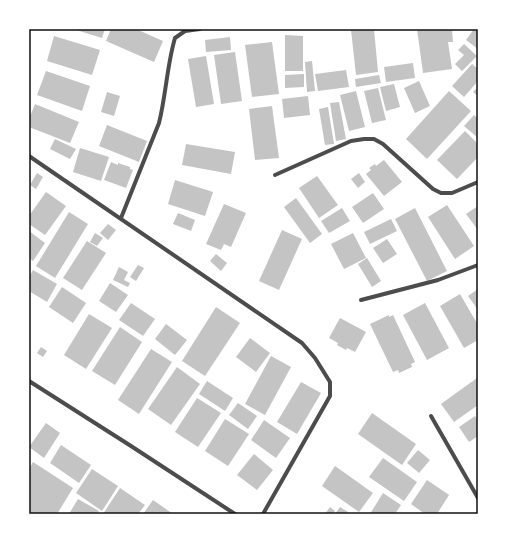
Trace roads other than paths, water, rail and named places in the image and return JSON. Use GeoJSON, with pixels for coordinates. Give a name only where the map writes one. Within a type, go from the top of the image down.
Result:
{"type":"FeatureCollection","features":[{"type":"Feature","properties":{"kind":"street"},"geometry":{"type":"LineString","coordinates":[[121,218],[159,123],[175,38],[186,31],[200,29]]}},
{"type":"Feature","properties":{"kind":"street"},"geometry":{"type":"LineString","coordinates":[[275,175],[351,141],[374,139],[383,144],[433,189],[440,193],[452,193],[478,182]]}},
{"type":"Feature","properties":{"kind":"street"},"geometry":{"type":"LineString","coordinates":[[29,156],[302,343],[315,358],[330,382],[330,396],[262,514]]}},
{"type":"Feature","properties":{"kind":"street"},"geometry":{"type":"LineString","coordinates":[[361,300],[438,280],[478,265]]}},
{"type":"Feature","properties":{"kind":"street"},"geometry":{"type":"LineString","coordinates":[[29,381],[235,514]]}},
{"type":"Feature","properties":{"kind":"street"},"geometry":{"type":"LineString","coordinates":[[431,416],[478,498]]}}]}
